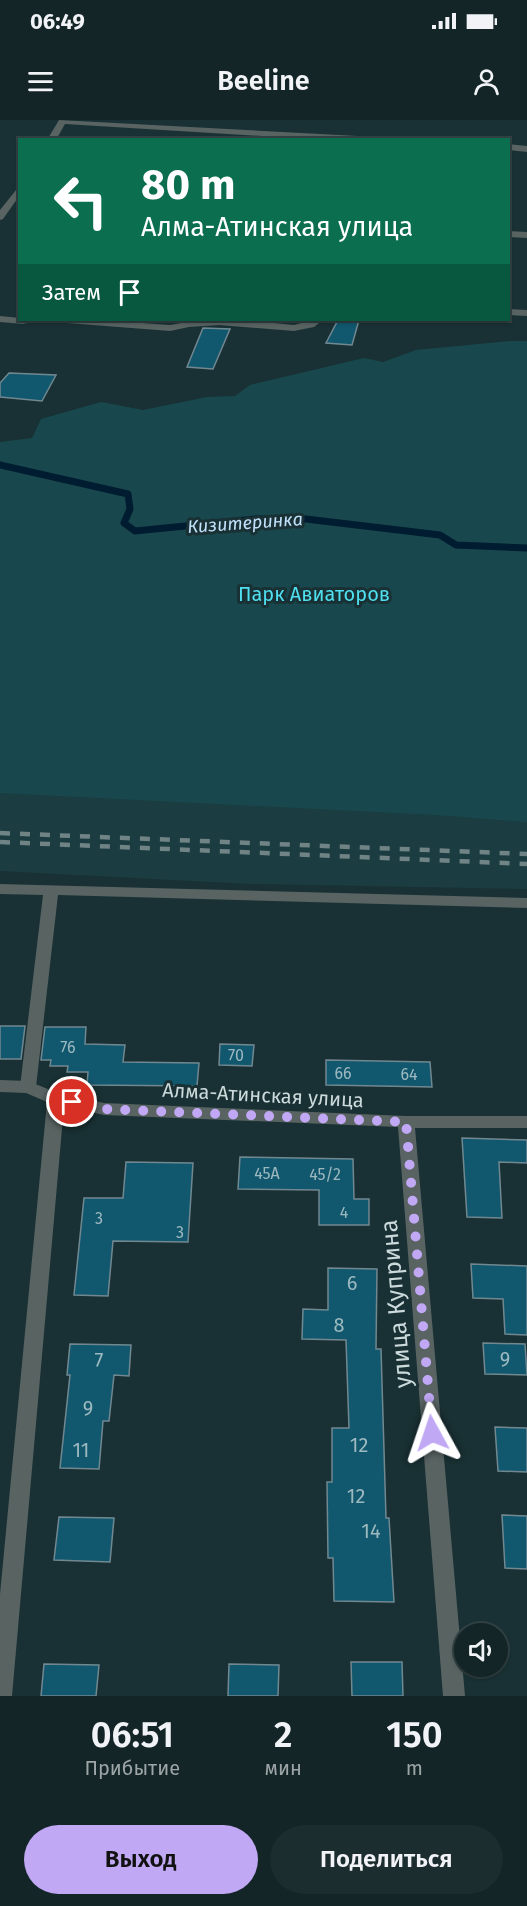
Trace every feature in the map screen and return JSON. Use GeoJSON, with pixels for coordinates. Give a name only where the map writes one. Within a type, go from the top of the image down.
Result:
{"type":"FeatureCollection","features":[{"type":"Feature","properties":{"kind":"street"},"geometry":{"type":"LineString","coordinates":[[52,138],[63,120],[345,138]]}},
{"type":"Feature","properties":{"kind":"street"},"geometry":{"type":"LineString","coordinates":[[510,147],[527,148]]}},
{"type":"Feature","properties":{"kind":"street"},"geometry":{"type":"LineString","coordinates":[[0,217],[15,201]]}},
{"type":"Feature","properties":{"kind":"street"},"geometry":{"type":"LineString","coordinates":[[510,234],[527,235]]}},
{"type":"Feature","properties":{"kind":"street"},"geometry":{"type":"LineString","coordinates":[[510,312],[527,313]]}},
{"type":"Feature","properties":{"kind":"street"},"geometry":{"type":"LineString","coordinates":[[0,320],[18,321]]}},
{"type":"Feature","properties":{"kind":"street"},"geometry":{"type":"LineString","coordinates":[[81,321],[170,328],[186,323],[208,322],[250,323],[292,328],[316,321]]}},
{"type":"Feature","properties":{"kind":"street"},"geometry":{"type":"LineString","coordinates":[[0,889],[527,903]]}},
{"type":"Feature","properties":{"kind":"street"},"geometry":{"type":"LineString","coordinates":[[28,1087],[51,890]]}},
{"type":"Feature","properties":{"kind":"street","name":"Алма-Атинская улица"},"geometry":{"type":"LineString","coordinates":[[0,1086],[28,1087],[56,1099],[104,1109],[406,1122],[527,1122]]}},
{"type":"Feature","properties":{"kind":"street"},"geometry":{"type":"LineString","coordinates":[[1,1696],[56,1099]]}},
{"type":"Feature","properties":{"kind":"street","name":"улица Куприна"},"geometry":{"type":"LineString","coordinates":[[406,1122],[454,1696]]}},
{"type":"Feature","properties":{"kind":"shaded area"},"geometry":{"type":"Polygon","coordinates":[[[0,777],[527,789],[527,889],[249,884],[0,871],[0,777]]]}},
{"type":"Feature","properties":{"kind":"green space","name":"Парк Авиаторов"},"geometry":{"type":"Polygon","coordinates":[[[527,341],[527,822],[436,815],[0,793],[0,442],[32,438],[41,419],[101,402],[143,410],[207,397],[235,396],[250,385],[364,358],[383,362],[416,350],[527,341]]]}},
{"type":"Feature","properties":{"kind":"building"},"geometry":{"type":"Polygon","coordinates":[[[337,321],[359,321],[352,345],[326,343],[337,321]]]}},
{"type":"Feature","properties":{"kind":"building"},"geometry":{"type":"Polygon","coordinates":[[[203,328],[230,329],[213,369],[187,367],[203,328]]]}},
{"type":"Feature","properties":{"kind":"building"},"geometry":{"type":"Polygon","coordinates":[[[9,373],[56,375],[42,401],[0,397],[0,383],[9,373]]]}},
{"type":"Feature","properties":{"kind":"building"},"geometry":{"type":"Polygon","coordinates":[[[0,1026],[25,1026],[21,1059],[0,1059],[0,1026]]]}},
{"type":"Feature","properties":{"kind":"building"},"geometry":{"type":"Polygon","coordinates":[[[45,1027],[86,1027],[85,1044],[125,1045],[123,1062],[199,1063],[197,1086],[87,1085],[88,1072],[67,1072],[68,1066],[50,1066],[51,1060],[41,1060],[45,1027]]]}},
{"type":"Feature","properties":{"kind":"building"},"geometry":{"type":"Polygon","coordinates":[[[220,1044],[254,1045],[252,1066],[219,1065],[220,1044]]]}},
{"type":"Feature","properties":{"kind":"building"},"geometry":{"type":"Polygon","coordinates":[[[326,1060],[430,1062],[432,1087],[326,1085],[326,1060]]]}},
{"type":"Feature","properties":{"kind":"building"},"geometry":{"type":"Polygon","coordinates":[[[462,1138],[527,1140],[527,1163],[499,1162],[502,1218],[467,1217],[462,1138]]]}},
{"type":"Feature","properties":{"kind":"building"},"geometry":{"type":"Polygon","coordinates":[[[240,1157],[353,1159],[354,1199],[369,1199],[369,1225],[319,1225],[319,1190],[238,1189],[240,1157]]]}},
{"type":"Feature","properties":{"kind":"building"},"geometry":{"type":"Polygon","coordinates":[[[126,1162],[193,1163],[188,1242],[113,1241],[108,1296],[74,1295],[84,1198],[123,1198],[126,1162]]]}},
{"type":"Feature","properties":{"kind":"building"},"geometry":{"type":"Polygon","coordinates":[[[471,1264],[527,1266],[527,1335],[505,1334],[503,1299],[473,1298],[471,1264]]]}},
{"type":"Feature","properties":{"kind":"building"},"geometry":{"type":"Polygon","coordinates":[[[328,1268],[377,1269],[376,1349],[381,1349],[386,1518],[389,1518],[394,1602],[334,1601],[333,1558],[328,1558],[327,1482],[332,1482],[332,1428],[349,1428],[346,1340],[302,1339],[303,1309],[328,1310],[328,1268]]]}},
{"type":"Feature","properties":{"kind":"building"},"geometry":{"type":"Polygon","coordinates":[[[483,1343],[525,1344],[527,1375],[485,1374],[483,1343]]]}},
{"type":"Feature","properties":{"kind":"building"},"geometry":{"type":"Polygon","coordinates":[[[70,1344],[131,1345],[129,1376],[114,1375],[109,1421],[103,1421],[99,1469],[60,1468],[70,1375],[67,1375],[70,1344]]]}},
{"type":"Feature","properties":{"kind":"building"},"geometry":{"type":"Polygon","coordinates":[[[495,1427],[527,1428],[527,1472],[498,1471],[495,1427]]]}},
{"type":"Feature","properties":{"kind":"building"},"geometry":{"type":"Polygon","coordinates":[[[502,1515],[527,1516],[527,1569],[505,1568],[502,1515]]]}},
{"type":"Feature","properties":{"kind":"building"},"geometry":{"type":"Polygon","coordinates":[[[59,1517],[114,1518],[110,1562],[54,1560],[59,1517]]]}},
{"type":"Feature","properties":{"kind":"building"},"geometry":{"type":"Polygon","coordinates":[[[351,1662],[402,1662],[403,1696],[352,1696],[351,1662]]]}},
{"type":"Feature","properties":{"kind":"building"},"geometry":{"type":"Polygon","coordinates":[[[44,1664],[99,1665],[96,1696],[41,1696],[44,1664]]]}},
{"type":"Feature","properties":{"kind":"building"},"geometry":{"type":"Polygon","coordinates":[[[229,1664],[279,1665],[278,1696],[228,1696],[229,1664]]]}},
{"type":"Feature","properties":{"kind":"waterway","name":"Кизитеринка"},"geometry":{"type":"LineString","coordinates":[[0,465],[128,494],[130,509],[124,523],[135,531],[256,519],[306,519],[440,535],[456,545],[527,548]]}},
{"type":"Feature","properties":{"kind":"railway"},"geometry":{"type":"LineString","coordinates":[[0,833],[527,854]]}},
{"type":"Feature","properties":{"kind":"railway"},"geometry":{"type":"LineString","coordinates":[[0,842],[527,864]]}},
{"type":"Feature","properties":{"kind":"route"},"geometry":{"type":"LineString","coordinates":[[72,1102],[104,1109],[406,1122],[432,1433]]}}]}
